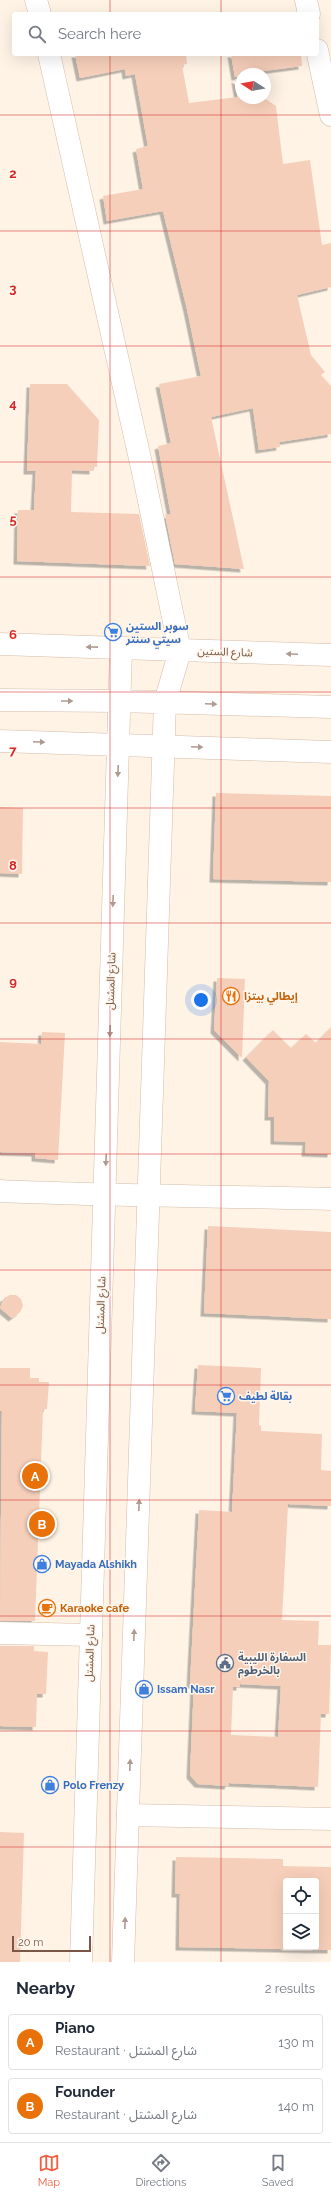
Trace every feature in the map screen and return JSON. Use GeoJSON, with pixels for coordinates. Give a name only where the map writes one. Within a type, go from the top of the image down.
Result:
{"type":"FeatureCollection","features":[{"type":"Feature","properties":{"kind":"main road"},"geometry":{"type":"LineString","coordinates":[[36,0],[39,12]]}},
{"type":"Feature","properties":{"kind":"main road"},"geometry":{"type":"LineString","coordinates":[[306,0],[309,12]]}},
{"type":"Feature","properties":{"kind":"main road"},"geometry":{"type":"LineString","coordinates":[[49,56],[141,464],[180,651],[165,702],[123,1962]]}},
{"type":"Feature","properties":{"kind":"main road"},"geometry":{"type":"LineString","coordinates":[[318,56],[331,115]]}},
{"type":"Feature","properties":{"kind":"main road","name":"شارع الستين"},"geometry":{"type":"LineString","coordinates":[[0,644],[331,655]]}},
{"type":"Feature","properties":{"kind":"main road","name":"شارع المشتل"},"geometry":{"type":"LineString","coordinates":[[81,1962],[121,648]]}},
{"type":"Feature","properties":{"kind":"main road"},"geometry":{"type":"LineString","coordinates":[[0,700],[119,701],[331,707]]}},
{"type":"Feature","properties":{"kind":"main road"},"geometry":{"type":"LineString","coordinates":[[0,741],[331,752]]}},
{"type":"Feature","properties":{"kind":"main road"},"geometry":{"type":"LineString","coordinates":[[0,1191],[105,1195],[149,1194],[331,1199]]}},
{"type":"Feature","properties":{"kind":"main road"},"geometry":{"type":"LineString","coordinates":[[0,1633],[91,1635]]}},
{"type":"Feature","properties":{"kind":"main road"},"geometry":{"type":"LineString","coordinates":[[128,1815],[331,1819]]}},
{"type":"Feature","properties":{"kind":"building"},"geometry":{"type":"Polygon","coordinates":[[[75,56],[186,56],[187,64],[182,65],[189,103],[235,97],[235,104],[271,104],[271,103],[276,106],[283,164],[310,160],[322,245],[331,243],[331,287],[297,295],[311,355],[325,372],[321,375],[331,386],[331,434],[279,442],[280,447],[259,450],[253,408],[211,417],[244,569],[175,564],[165,514],[171,515],[158,446],[171,443],[159,384],[201,376],[187,309],[163,211],[107,221],[103,196],[143,189],[136,149],[148,146],[135,74],[126,76],[125,69],[80,78],[75,56]]]}},
{"type":"Feature","properties":{"kind":"building"},"geometry":{"type":"Polygon","coordinates":[[[231,56],[301,56],[302,66],[271,70],[271,68],[235,68],[235,77],[231,56]]]}},
{"type":"Feature","properties":{"kind":"building"},"geometry":{"type":"Polygon","coordinates":[[[30,384],[67,384],[99,420],[97,467],[93,467],[93,471],[72,470],[71,512],[139,514],[150,566],[17,561],[18,510],[34,510],[36,471],[27,471],[30,384]]]}},
{"type":"Feature","properties":{"kind":"building"},"geometry":{"type":"Polygon","coordinates":[[[216,793],[331,796],[331,882],[213,879],[216,793]]]}},
{"type":"Feature","properties":{"kind":"building"},"geometry":{"type":"Polygon","coordinates":[[[0,807],[23,808],[22,874],[0,873],[0,807]]]}},
{"type":"Feature","properties":{"kind":"building"},"geometry":{"type":"Polygon","coordinates":[[[217,978],[245,979],[242,1058],[214,1030],[217,978]]]}},
{"type":"Feature","properties":{"kind":"building"},"geometry":{"type":"Polygon","coordinates":[[[331,1027],[331,1154],[305,1153],[306,1142],[274,1141],[274,1117],[268,1117],[269,1081],[246,1057],[273,1030],[291,1048],[306,1034],[316,1043],[331,1027]]]}},
{"type":"Feature","properties":{"kind":"building"},"geometry":{"type":"Polygon","coordinates":[[[42,1032],[65,1033],[58,1160],[35,1158],[35,1153],[0,1152],[0,1042],[41,1044],[42,1032]]]}},
{"type":"Feature","properties":{"kind":"building"},"geometry":{"type":"Polygon","coordinates":[[[208,1226],[331,1232],[331,1319],[204,1313],[208,1226]]]}},
{"type":"Feature","properties":{"kind":"building"},"geometry":{"type":"Polygon","coordinates":[[[10,1295],[16,1295],[21,1299],[23,1306],[20,1312],[12,1318],[0,1308],[4,1298],[10,1295]]]}},
{"type":"Feature","properties":{"kind":"building"},"geometry":{"type":"Polygon","coordinates":[[[198,1365],[261,1368],[259,1425],[261,1426],[261,1431],[322,1434],[321,1470],[331,1471],[331,1506],[288,1504],[282,1620],[319,1621],[318,1645],[331,1645],[329,1714],[321,1714],[318,1787],[229,1783],[228,1786],[198,1784],[190,1775],[194,1685],[190,1685],[199,1510],[232,1512],[237,1413],[195,1411],[198,1365]],[[240,1684],[240,1687],[233,1687],[231,1735],[278,1737],[281,1686],[240,1684]]]}},
{"type":"Feature","properties":{"kind":"building"},"geometry":{"type":"Polygon","coordinates":[[[0,1368],[30,1368],[30,1378],[39,1378],[39,1382],[49,1382],[47,1409],[43,1409],[35,1621],[0,1621],[2,1411],[0,1411],[0,1368]]]}},
{"type":"Feature","properties":{"kind":"building"},"geometry":{"type":"Polygon","coordinates":[[[0,1646],[34,1646],[34,1651],[48,1652],[46,1694],[37,1694],[36,1727],[0,1726],[0,1646]]]}},
{"type":"Feature","properties":{"kind":"building"},"geometry":{"type":"Polygon","coordinates":[[[0,1832],[24,1833],[20,1962],[0,1962],[0,1832]]]}},
{"type":"Feature","properties":{"kind":"building"},"geometry":{"type":"Polygon","coordinates":[[[176,1857],[283,1859],[283,1866],[331,1867],[331,1950],[319,1950],[319,1878],[283,1878],[283,1949],[179,1947],[180,1894],[175,1894],[176,1857]]]}},
{"type":"Feature","properties":{"kind":"place","name":"سوبر الستين سيتي سنتر"},"geometry":{"type":"Point","coordinates":[113,632]}},
{"type":"Feature","properties":{"kind":"place","name":"إيطالي بيتزا"},"geometry":{"type":"Point","coordinates":[231,996]}},
{"type":"Feature","properties":{"kind":"place","name":"بقالة لطيف"},"geometry":{"type":"Point","coordinates":[226,1396]}},
{"type":"Feature","properties":{"kind":"place","name":"Piano"},"geometry":{"type":"Point","coordinates":[35,1476]}},
{"type":"Feature","properties":{"kind":"place","name":"Founder"},"geometry":{"type":"Point","coordinates":[42,1524]}},
{"type":"Feature","properties":{"kind":"place","name":"Mayada Alshikh"},"geometry":{"type":"Point","coordinates":[42,1564]}},
{"type":"Feature","properties":{"kind":"place","name":"Karaoke cafe"},"geometry":{"type":"Point","coordinates":[47,1608]}},
{"type":"Feature","properties":{"kind":"place","name":"السفارة الليبية بالخرطوم"},"geometry":{"type":"Point","coordinates":[225,1663]}},
{"type":"Feature","properties":{"kind":"place","name":"Issam Nasr"},"geometry":{"type":"Point","coordinates":[144,1689]}},
{"type":"Feature","properties":{"kind":"place","name":"Polo Frenzy"},"geometry":{"type":"Point","coordinates":[50,1785]}}]}
